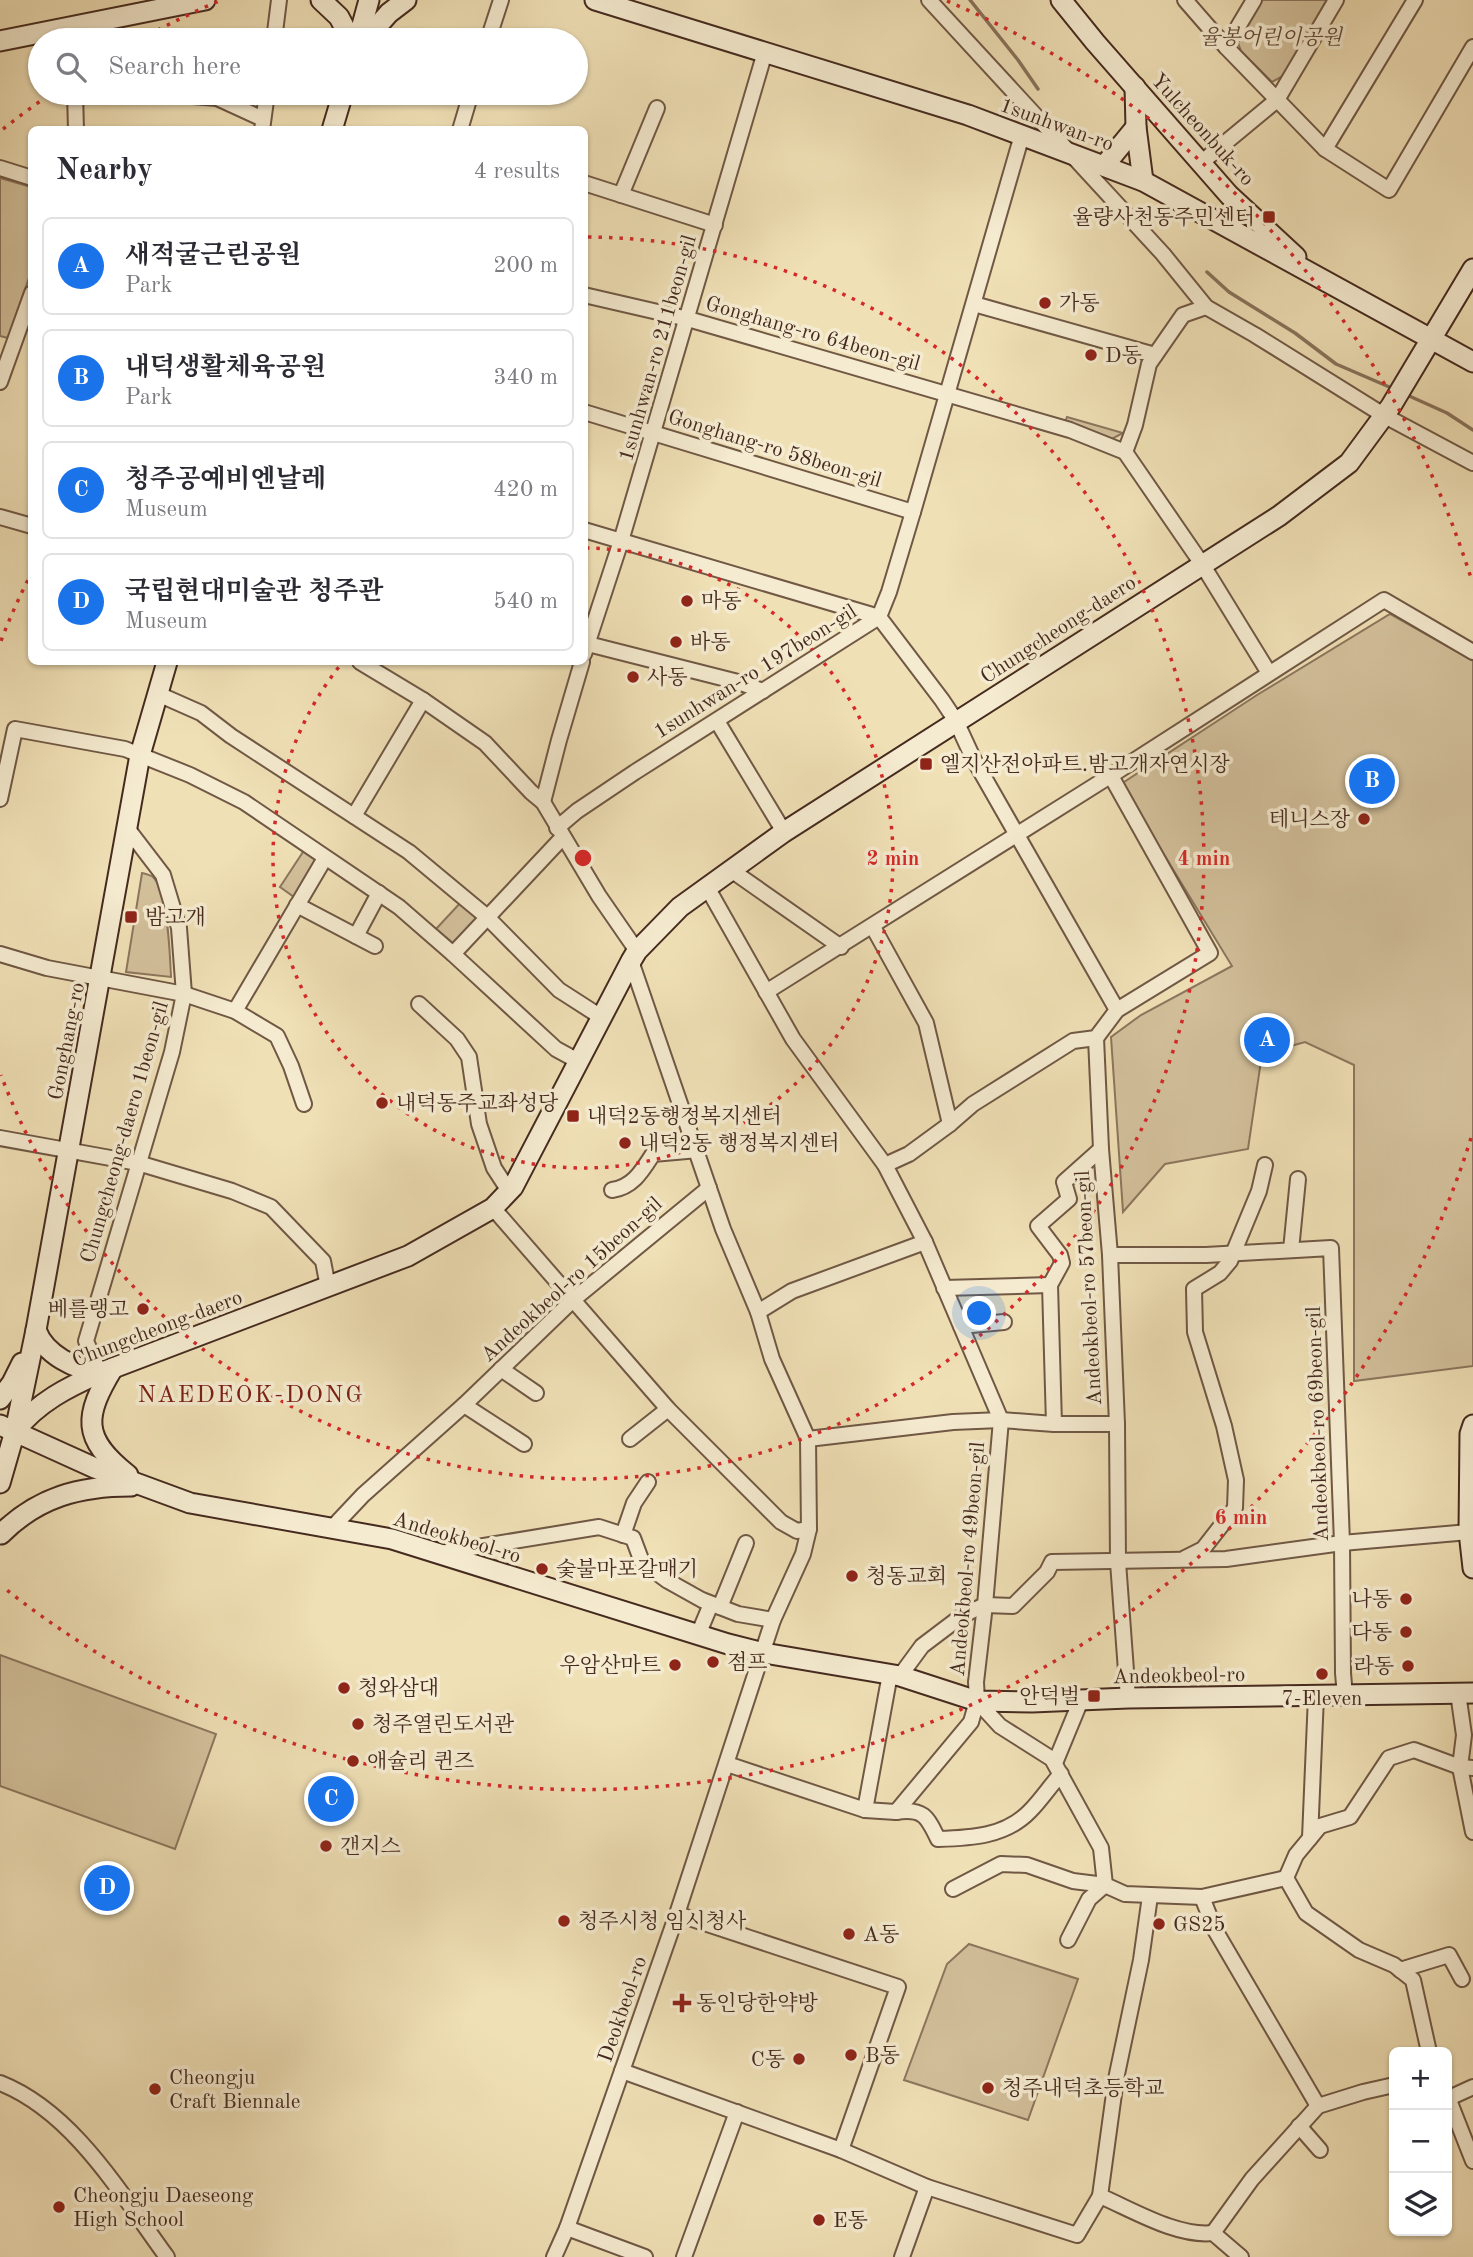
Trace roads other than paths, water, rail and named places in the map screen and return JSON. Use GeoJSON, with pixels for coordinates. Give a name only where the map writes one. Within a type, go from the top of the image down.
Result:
{"type":"FeatureCollection","features":[{"type":"Feature","properties":{"kind":"street"},"geometry":{"type":"LineString","coordinates":[[92,28],[205,0]]}},
{"type":"Feature","properties":{"kind":"street"},"geometry":{"type":"LineString","coordinates":[[276,28],[279,0]]}},
{"type":"Feature","properties":{"kind":"street"},"geometry":{"type":"LineString","coordinates":[[321,0],[339,17],[345,28]]}},
{"type":"Feature","properties":{"kind":"street"},"geometry":{"type":"LineString","coordinates":[[361,28],[369,0]]}},
{"type":"Feature","properties":{"kind":"street"},"geometry":{"type":"LineString","coordinates":[[374,28],[405,0]]}},
{"type":"Feature","properties":{"kind":"street"},"geometry":{"type":"LineString","coordinates":[[492,28],[501,0]]}},
{"type":"Feature","properties":{"kind":"street","name":"1sunhwan-ro"},"geometry":{"type":"LineString","coordinates":[[596,0],[968,115],[1143,180],[1473,362]]}},
{"type":"Feature","properties":{"kind":"street"},"geometry":{"type":"LineString","coordinates":[[929,0],[1163,254],[1206,307],[1473,463]]}},
{"type":"Feature","properties":{"kind":"street","name":"Yulcheonbuk-ro"},"geometry":{"type":"LineString","coordinates":[[1061,0],[1229,195],[1320,279]]}},
{"type":"Feature","properties":{"kind":"street"},"geometry":{"type":"LineString","coordinates":[[1185,0],[1226,47],[1325,149],[1389,190],[1473,47]]}},
{"type":"Feature","properties":{"kind":"street"},"geometry":{"type":"LineString","coordinates":[[1226,47],[1254,0]]}},
{"type":"Feature","properties":{"kind":"street"},"geometry":{"type":"LineString","coordinates":[[1202,162],[1277,100],[1336,0]]}},
{"type":"Feature","properties":{"kind":"street"},"geometry":{"type":"LineString","coordinates":[[1325,149],[1415,0]]}},
{"type":"Feature","properties":{"kind":"street"},"geometry":{"type":"LineString","coordinates":[[0,41],[28,38]]}},
{"type":"Feature","properties":{"kind":"street","name":"1sunhwan-ro 211beon-gil"},"geometry":{"type":"LineString","coordinates":[[588,638],[654,433],[765,52]]}},
{"type":"Feature","properties":{"kind":"street"},"geometry":{"type":"LineString","coordinates":[[1135,87],[1136,127],[1143,180]]}},
{"type":"Feature","properties":{"kind":"street"},"geometry":{"type":"LineString","coordinates":[[75,105],[76,126]]}},
{"type":"Feature","properties":{"kind":"street"},"geometry":{"type":"LineString","coordinates":[[229,105],[263,124],[265,105]]}},
{"type":"Feature","properties":{"kind":"street"},"geometry":{"type":"LineString","coordinates":[[333,126],[339,105]]}},
{"type":"Feature","properties":{"kind":"street"},"geometry":{"type":"LineString","coordinates":[[461,126],[467,105]]}},
{"type":"Feature","properties":{"kind":"street"},"geometry":{"type":"LineString","coordinates":[[621,195],[657,108]]}},
{"type":"Feature","properties":{"kind":"street"},"geometry":{"type":"LineString","coordinates":[[1104,166],[1136,127]]}},
{"type":"Feature","properties":{"kind":"street","name":"1sunhwan-ro 197beon-gil"},"geometry":{"type":"LineString","coordinates":[[453,954],[577,811],[879,617],[890,592],[1022,135]]}},
{"type":"Feature","properties":{"kind":"street"},"geometry":{"type":"LineString","coordinates":[[0,168],[28,177]]}},
{"type":"Feature","properties":{"kind":"street"},"geometry":{"type":"LineString","coordinates":[[588,184],[715,225]]}},
{"type":"Feature","properties":{"kind":"street"},"geometry":{"type":"LineString","coordinates":[[1433,338],[1473,269]]}},
{"type":"Feature","properties":{"kind":"street","name":"Gonghang-ro 64beon-gil"},"geometry":{"type":"LineString","coordinates":[[588,296],[688,319],[947,394],[1070,430],[1125,452]]}},
{"type":"Feature","properties":{"kind":"street"},"geometry":{"type":"LineString","coordinates":[[0,382],[28,304]]}},
{"type":"Feature","properties":{"kind":"street"},"geometry":{"type":"LineString","coordinates":[[974,304],[1155,355]]}},
{"type":"Feature","properties":{"kind":"street"},"geometry":{"type":"LineString","coordinates":[[1206,307],[1183,315],[1149,364],[1135,425],[1125,452],[1202,564],[1269,673]]}},
{"type":"Feature","properties":{"kind":"street","name":"Chungcheong-daero"},"geometry":{"type":"LineString","coordinates":[[8,1428],[67,1387],[408,1256],[493,1208],[509,1191],[528,1160],[634,956],[680,907],[784,832],[1279,516],[1349,463],[1388,411],[1433,338]]}},
{"type":"Feature","properties":{"kind":"street","name":"Gonghang-ro 58beon-gil"},"geometry":{"type":"LineString","coordinates":[[588,413],[913,512]]}},
{"type":"Feature","properties":{"kind":"street"},"geometry":{"type":"LineString","coordinates":[[0,517],[28,525]]}},
{"type":"Feature","properties":{"kind":"street"},"geometry":{"type":"LineString","coordinates":[[588,531],[879,617],[956,721],[973,758],[1117,1010]]}},
{"type":"Feature","properties":{"kind":"street"},"geometry":{"type":"LineString","coordinates":[[766,992],[873,927],[1384,600],[1473,652]]}},
{"type":"Feature","properties":{"kind":"street"},"geometry":{"type":"LineString","coordinates":[[588,648],[738,682],[763,691]]}},
{"type":"Feature","properties":{"kind":"street","name":"Gonghang-ro"},"geometry":{"type":"LineString","coordinates":[[0,1483],[8,1428],[36,1330],[141,755],[166,665]]}},
{"type":"Feature","properties":{"kind":"street"},"geometry":{"type":"LineString","coordinates":[[365,665],[424,700],[485,743],[530,792],[543,802],[634,956],[723,1229],[758,1311],[772,1359],[808,1438]]}},
{"type":"Feature","properties":{"kind":"street"},"geometry":{"type":"LineString","coordinates":[[543,802],[581,665]]}},
{"type":"Feature","properties":{"kind":"street"},"geometry":{"type":"LineString","coordinates":[[158,694],[201,713],[409,852],[486,916],[559,990],[601,1017]]}},
{"type":"Feature","properties":{"kind":"street"},"geometry":{"type":"LineString","coordinates":[[354,816],[424,700]]}},
{"type":"Feature","properties":{"kind":"street"},"geometry":{"type":"LineString","coordinates":[[717,720],[784,832]]}},
{"type":"Feature","properties":{"kind":"street"},"geometry":{"type":"LineString","coordinates":[[0,799],[15,729],[125,749],[190,775],[244,802],[399,907],[556,1049],[578,1061]]}},
{"type":"Feature","properties":{"kind":"street"},"geometry":{"type":"LineString","coordinates":[[885,1165],[909,1154],[973,1104],[1073,1041],[1096,1038],[1117,1010],[1210,953],[1111,776]]}},
{"type":"Feature","properties":{"kind":"street","name":"Chungcheong-daero 1beon-gil"},"geometry":{"type":"LineString","coordinates":[[107,1370],[86,1341],[172,1052],[184,994],[179,928],[163,875],[127,828]]}},
{"type":"Feature","properties":{"kind":"street"},"geometry":{"type":"LineString","coordinates":[[235,1011],[325,858]]}},
{"type":"Feature","properties":{"kind":"street"},"geometry":{"type":"LineString","coordinates":[[731,870],[841,947]]}},
{"type":"Feature","properties":{"kind":"street"},"geometry":{"type":"LineString","coordinates":[[707,887],[793,1039],[885,1165],[925,1242],[1001,1420]]}},
{"type":"Feature","properties":{"kind":"street"},"geometry":{"type":"LineString","coordinates":[[356,936],[379,893]]}},
{"type":"Feature","properties":{"kind":"street"},"geometry":{"type":"LineString","coordinates":[[297,905],[375,946]]}},
{"type":"Feature","properties":{"kind":"street"},"geometry":{"type":"LineString","coordinates":[[873,927],[926,1023],[950,1124]]}},
{"type":"Feature","properties":{"kind":"street"},"geometry":{"type":"LineString","coordinates":[[0,954],[47,968],[184,994],[235,1011],[277,1036],[304,1104]]}},
{"type":"Feature","properties":{"kind":"street"},"geometry":{"type":"LineString","coordinates":[[419,1004],[457,1039],[469,1057],[479,1124],[494,1168],[509,1191]]}},
{"type":"Feature","properties":{"kind":"street","name":"Andeokbeol-ro 57beon-gil"},"geometry":{"type":"LineString","coordinates":[[1096,1038],[1101,1149],[1110,1255],[1117,1424],[1118,1562],[1128,1698]]}},
{"type":"Feature","properties":{"kind":"street"},"geometry":{"type":"LineString","coordinates":[[0,1138],[138,1163],[232,1191],[271,1207],[323,1261],[328,1287]]}},
{"type":"Feature","properties":{"kind":"street","name":"Andeokbeol-ro 57beon-gil"},"geometry":{"type":"LineString","coordinates":[[1050,1285],[1062,1264],[1060,1255],[1038,1226],[1069,1199],[1064,1182],[1101,1149]]}},
{"type":"Feature","properties":{"kind":"street"},"geometry":{"type":"LineString","coordinates":[[612,1190],[636,1179],[653,1154],[698,1150]]}},
{"type":"Feature","properties":{"kind":"street"},"geometry":{"type":"LineString","coordinates":[[1181,1560],[1203,1549],[1235,1508],[1236,1480],[1224,1426],[1195,1332],[1194,1289],[1220,1273],[1230,1261],[1259,1191],[1265,1165]]}},
{"type":"Feature","properties":{"kind":"street"},"geometry":{"type":"LineString","coordinates":[[1291,1250],[1298,1179]]}},
{"type":"Feature","properties":{"kind":"street","name":"Andeokbeol-ro 15beon-gil"},"geometry":{"type":"LineString","coordinates":[[331,1529],[363,1495],[464,1405],[574,1299],[709,1188]]}},
{"type":"Feature","properties":{"kind":"street"},"geometry":{"type":"LineString","coordinates":[[493,1208],[668,1409],[781,1522],[797,1531],[809,1529]]}},
{"type":"Feature","properties":{"kind":"street"},"geometry":{"type":"LineString","coordinates":[[758,1311],[792,1291],[925,1242]]}},
{"type":"Feature","properties":{"kind":"street","name":"Andeokbeol-ro 69beon-gil"},"geometry":{"type":"LineString","coordinates":[[1110,1255],[1206,1255],[1331,1248],[1345,1696]]}},
{"type":"Feature","properties":{"kind":"street"},"geometry":{"type":"LineString","coordinates":[[944,1288],[1050,1285],[1054,1424]]}},
{"type":"Feature","properties":{"kind":"street"},"geometry":{"type":"LineString","coordinates":[[961,1326],[1003,1322]]}},
{"type":"Feature","properties":{"kind":"street"},"geometry":{"type":"LineString","coordinates":[[36,1330],[39,1339],[52,1353],[82,1368],[107,1370],[93,1405],[93,1433],[101,1451],[143,1486]]}},
{"type":"Feature","properties":{"kind":"street"},"geometry":{"type":"LineString","coordinates":[[0,1399],[12,1383],[36,1330]]}},
{"type":"Feature","properties":{"kind":"street"},"geometry":{"type":"LineString","coordinates":[[500,1370],[536,1393]]}},
{"type":"Feature","properties":{"kind":"street"},"geometry":{"type":"LineString","coordinates":[[464,1405],[524,1444]]}},
{"type":"Feature","properties":{"kind":"street"},"geometry":{"type":"LineString","coordinates":[[630,1439],[668,1409]]}},
{"type":"Feature","properties":{"kind":"street","name":"Andeokbeol-ro 57beon-gil"},"geometry":{"type":"LineString","coordinates":[[808,1438],[931,1424],[1001,1420],[1054,1424],[1117,1424]]}},
{"type":"Feature","properties":{"kind":"street","name":"Andeokbeol-ro 49beon-gil"},"geometry":{"type":"LineString","coordinates":[[977,1701],[976,1682],[1001,1420]]}},
{"type":"Feature","properties":{"kind":"street"},"geometry":{"type":"LineString","coordinates":[[1473,1425],[1470,1434],[1469,1532],[1473,1568]]}},
{"type":"Feature","properties":{"kind":"street","name":"Andeokbeol-ro"},"geometry":{"type":"LineString","coordinates":[[8,1428],[95,1468],[190,1503],[392,1539],[698,1635],[764,1653],[895,1675],[977,1701],[1465,1693]]}},
{"type":"Feature","properties":{"kind":"street","name":"Deokbeol-ro"},"geometry":{"type":"LineString","coordinates":[[554,2257],[567,2228],[677,1914],[773,1620],[803,1554],[809,1529],[808,1438]]}},
{"type":"Feature","properties":{"kind":"street"},"geometry":{"type":"LineString","coordinates":[[623,1535],[634,1503],[648,1482]]}},
{"type":"Feature","properties":{"kind":"street"},"geometry":{"type":"LineString","coordinates":[[0,1531],[37,1506],[67,1493],[91,1488],[143,1486]]}},
{"type":"Feature","properties":{"kind":"street"},"geometry":{"type":"LineString","coordinates":[[437,1554],[599,1527],[633,1538],[642,1562],[668,1581],[738,1614],[773,1620]]}},
{"type":"Feature","properties":{"kind":"street"},"geometry":{"type":"LineString","coordinates":[[865,1810],[895,1675],[919,1650],[963,1615],[985,1605],[1013,1606],[1047,1572],[1052,1562],[1226,1559],[1342,1543],[1469,1532]]}},
{"type":"Feature","properties":{"kind":"street"},"geometry":{"type":"LineString","coordinates":[[698,1635],[746,1543]]}},
{"type":"Feature","properties":{"kind":"street"},"geometry":{"type":"LineString","coordinates":[[1465,1693],[1464,1735],[1473,1832]]}},
{"type":"Feature","properties":{"kind":"street"},"geometry":{"type":"LineString","coordinates":[[1310,1838],[1316,1696]]}},
{"type":"Feature","properties":{"kind":"street"},"geometry":{"type":"LineString","coordinates":[[727,1763],[865,1810],[913,1810],[928,1818],[938,1839],[973,1838],[997,1832],[1028,1813],[1058,1768],[1081,1700]]}},
{"type":"Feature","properties":{"kind":"street"},"geometry":{"type":"LineString","coordinates":[[977,1701],[1000,1726],[1052,1759],[1101,1848],[1105,1885]]}},
{"type":"Feature","properties":{"kind":"street"},"geometry":{"type":"LineString","coordinates":[[896,1812],[971,1722],[977,1701]]}},
{"type":"Feature","properties":{"kind":"street"},"geometry":{"type":"LineString","coordinates":[[1286,1878],[1296,1855],[1320,1826],[1350,1817],[1389,1758],[1414,1750],[1467,1767]]}},
{"type":"Feature","properties":{"kind":"street"},"geometry":{"type":"LineString","coordinates":[[953,1889],[1000,1864],[1027,1865],[1073,1881],[1105,1885],[1125,1894],[1150,1896],[1202,1896],[1286,1878]]}},
{"type":"Feature","properties":{"kind":"street"},"geometry":{"type":"LineString","coordinates":[[1286,1878],[1306,1913],[1359,1950],[1413,1980],[1428,2047]]}},
{"type":"Feature","properties":{"kind":"street"},"geometry":{"type":"LineString","coordinates":[[1068,1940],[1089,1899],[1105,1885]]}},
{"type":"Feature","properties":{"kind":"street"},"geometry":{"type":"LineString","coordinates":[[622,2071],[841,2150],[927,2187],[1077,2235],[1100,2196],[1116,2079],[1141,1960],[1150,1896]]}},
{"type":"Feature","properties":{"kind":"street"},"geometry":{"type":"LineString","coordinates":[[1202,1896],[1215,1930],[1318,2106]]}},
{"type":"Feature","properties":{"kind":"street"},"geometry":{"type":"LineString","coordinates":[[677,1914],[898,1987],[841,2150]]}},
{"type":"Feature","properties":{"kind":"street"},"geometry":{"type":"LineString","coordinates":[[1399,1970],[1450,1955],[1461,1979]]}},
{"type":"Feature","properties":{"kind":"street"},"geometry":{"type":"LineString","coordinates":[[0,2083],[37,2102],[93,2156],[167,2257]]}},
{"type":"Feature","properties":{"kind":"street"},"geometry":{"type":"LineString","coordinates":[[1213,2233],[1252,2179],[1318,2106],[1389,2086]]}},
{"type":"Feature","properties":{"kind":"street"},"geometry":{"type":"LineString","coordinates":[[1452,2096],[1473,2088]]}},
{"type":"Feature","properties":{"kind":"street"},"geometry":{"type":"LineString","coordinates":[[1452,2107],[1473,2161]]}},
{"type":"Feature","properties":{"kind":"street"},"geometry":{"type":"LineString","coordinates":[[684,2257],[737,2112]]}},
{"type":"Feature","properties":{"kind":"street"},"geometry":{"type":"LineString","coordinates":[[1299,2126],[1320,2150]]}},
{"type":"Feature","properties":{"kind":"street"},"geometry":{"type":"LineString","coordinates":[[902,2257],[927,2187]]}},
{"type":"Feature","properties":{"kind":"street"},"geometry":{"type":"LineString","coordinates":[[1100,2196],[1182,2231],[1213,2233],[1241,2257]]}},
{"type":"Feature","properties":{"kind":"street"},"geometry":{"type":"LineString","coordinates":[[567,2228],[645,2257]]}},
{"type":"Feature","properties":{"kind":"waterway"},"geometry":{"type":"LineString","coordinates":[[970,0],[1038,89]]}},
{"type":"Feature","properties":{"kind":"waterway"},"geometry":{"type":"LineString","coordinates":[[1207,272],[1229,292],[1295,333],[1336,364],[1394,389]]}},
{"type":"Feature","properties":{"kind":"waterway"},"geometry":{"type":"LineString","coordinates":[[1407,395],[1447,413],[1473,430]]}},
{"type":"Feature","properties":{"kind":"place","name":"율량사천동주민센터"},"geometry":{"type":"Point","coordinates":[1269,217]}},
{"type":"Feature","properties":{"kind":"place","name":"가동"},"geometry":{"type":"Point","coordinates":[1045,303]}},
{"type":"Feature","properties":{"kind":"place","name":"D동"},"geometry":{"type":"Point","coordinates":[1091,355]}},
{"type":"Feature","properties":{"kind":"place","name":"마동"},"geometry":{"type":"Point","coordinates":[687,601]}},
{"type":"Feature","properties":{"kind":"place","name":"바동"},"geometry":{"type":"Point","coordinates":[676,642]}},
{"type":"Feature","properties":{"kind":"place","name":"사동"},"geometry":{"type":"Point","coordinates":[633,677]}},
{"type":"Feature","properties":{"kind":"place","name":"엘지산전아파트.밤고개자연시장"},"geometry":{"type":"Point","coordinates":[926,764]}},
{"type":"Feature","properties":{"kind":"place","name":"내덕생활체육공원"},"geometry":{"type":"Point","coordinates":[1372,781]}},
{"type":"Feature","properties":{"kind":"place","name":"테니스장"},"geometry":{"type":"Point","coordinates":[1364,819]}},
{"type":"Feature","properties":{"kind":"place","name":"밤고개"},"geometry":{"type":"Point","coordinates":[131,917]}},
{"type":"Feature","properties":{"kind":"place","name":"새적굴근린공원"},"geometry":{"type":"Point","coordinates":[1267,1040]}},
{"type":"Feature","properties":{"kind":"place","name":"내덕동주교좌성당"},"geometry":{"type":"Point","coordinates":[382,1103]}},
{"type":"Feature","properties":{"kind":"place","name":"내덕2동행정복지센터"},"geometry":{"type":"Point","coordinates":[573,1116]}},
{"type":"Feature","properties":{"kind":"place","name":"내덕2동 행정복지센터"},"geometry":{"type":"Point","coordinates":[625,1143]}},
{"type":"Feature","properties":{"kind":"place","name":"베를랭고"},"geometry":{"type":"Point","coordinates":[143,1309]}},
{"type":"Feature","properties":{"kind":"place","name":"숯불마포갈매기"},"geometry":{"type":"Point","coordinates":[542,1569]}},
{"type":"Feature","properties":{"kind":"place","name":"청동교회"},"geometry":{"type":"Point","coordinates":[852,1576]}},
{"type":"Feature","properties":{"kind":"place","name":"나동"},"geometry":{"type":"Point","coordinates":[1406,1599]}},
{"type":"Feature","properties":{"kind":"place","name":"다동"},"geometry":{"type":"Point","coordinates":[1406,1632]}},
{"type":"Feature","properties":{"kind":"place","name":"점프"},"geometry":{"type":"Point","coordinates":[713,1662]}},
{"type":"Feature","properties":{"kind":"place","name":"우암산마트"},"geometry":{"type":"Point","coordinates":[675,1665]}},
{"type":"Feature","properties":{"kind":"place","name":"라동"},"geometry":{"type":"Point","coordinates":[1408,1666]}},
{"type":"Feature","properties":{"kind":"place","name":"7-Eleven"},"geometry":{"type":"Point","coordinates":[1322,1674]}},
{"type":"Feature","properties":{"kind":"place","name":"청와삼대"},"geometry":{"type":"Point","coordinates":[344,1688]}},
{"type":"Feature","properties":{"kind":"place","name":"안덕벌"},"geometry":{"type":"Point","coordinates":[1094,1696]}},
{"type":"Feature","properties":{"kind":"place","name":"청주열린도서관"},"geometry":{"type":"Point","coordinates":[358,1724]}},
{"type":"Feature","properties":{"kind":"place","name":"애슐리 퀸즈"},"geometry":{"type":"Point","coordinates":[353,1761]}},
{"type":"Feature","properties":{"kind":"place","name":"청주공예비엔날레"},"geometry":{"type":"Point","coordinates":[331,1799]}},
{"type":"Feature","properties":{"kind":"place","name":"갠지스"},"geometry":{"type":"Point","coordinates":[326,1846]}},
{"type":"Feature","properties":{"kind":"place","name":"국립현대미술관 청주관"},"geometry":{"type":"Point","coordinates":[107,1888]}},
{"type":"Feature","properties":{"kind":"place","name":"청주시청 임시청사"},"geometry":{"type":"Point","coordinates":[564,1921]}},
{"type":"Feature","properties":{"kind":"place","name":"GS25"},"geometry":{"type":"Point","coordinates":[1159,1924]}},
{"type":"Feature","properties":{"kind":"place","name":"A동"},"geometry":{"type":"Point","coordinates":[849,1934]}},
{"type":"Feature","properties":{"kind":"place","name":"동인당한약방"},"geometry":{"type":"Point","coordinates":[682,2003]}},
{"type":"Feature","properties":{"kind":"place","name":"B동"},"geometry":{"type":"Point","coordinates":[851,2055]}},
{"type":"Feature","properties":{"kind":"place","name":"C동"},"geometry":{"type":"Point","coordinates":[799,2059]}},
{"type":"Feature","properties":{"kind":"place","name":"청주내덕초등학교"},"geometry":{"type":"Point","coordinates":[988,2088]}},
{"type":"Feature","properties":{"kind":"place","name":"Cheongju Craft Biennale"},"geometry":{"type":"Point","coordinates":[155,2089]}},
{"type":"Feature","properties":{"kind":"place","name":"Cheongju Daeseong High School"},"geometry":{"type":"Point","coordinates":[59,2207]}},
{"type":"Feature","properties":{"kind":"place","name":"E동"},"geometry":{"type":"Point","coordinates":[819,2220]}},
{"type":"Feature","properties":{"kind":"district","name":"NAEDEOK-DONG"},"geometry":{"type":"Point","coordinates":[251,1394]}},
{"type":"Feature","properties":{"kind":"park label","name":"율봉어린이공원"},"geometry":{"type":"Point","coordinates":[1271,37]}}]}
